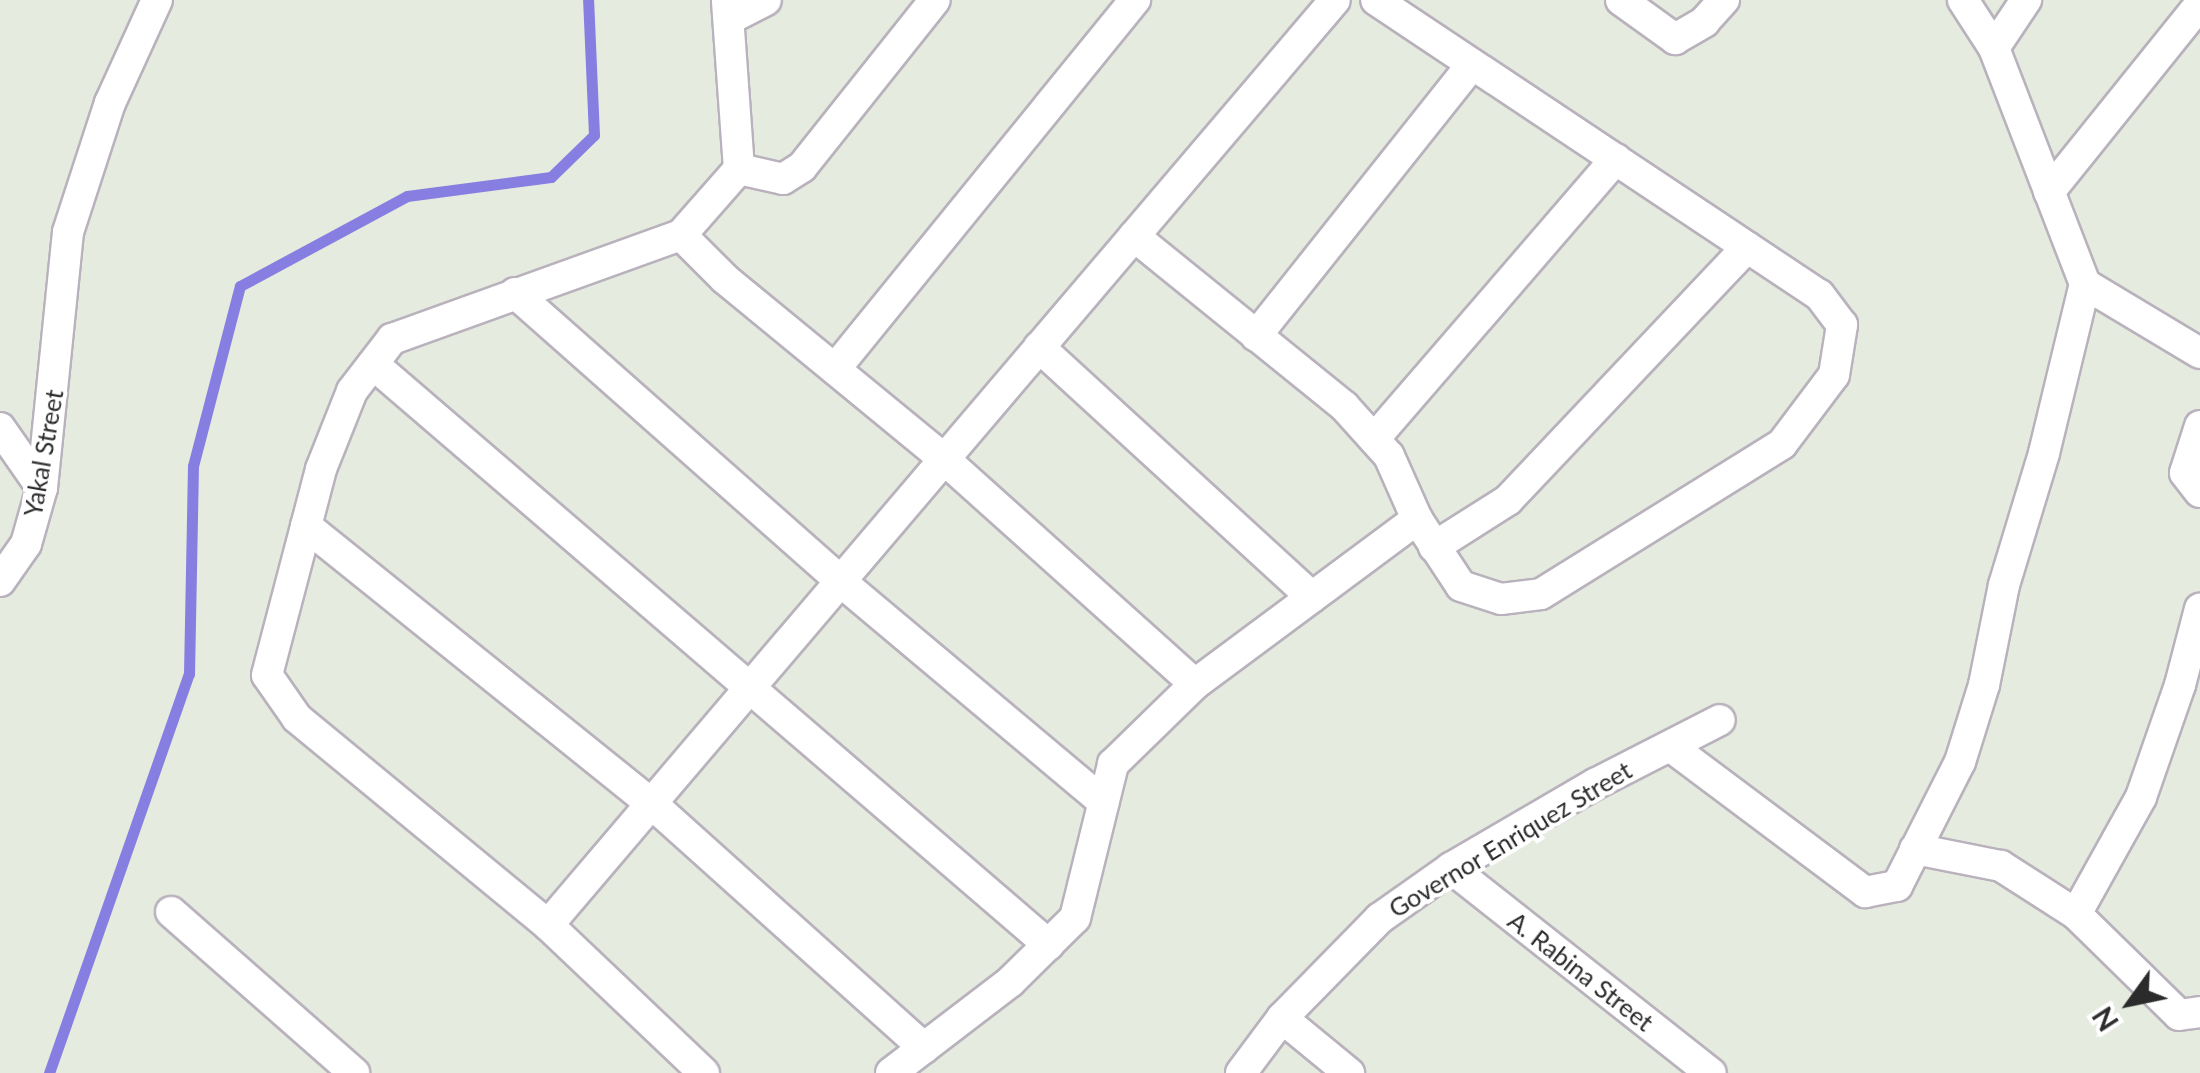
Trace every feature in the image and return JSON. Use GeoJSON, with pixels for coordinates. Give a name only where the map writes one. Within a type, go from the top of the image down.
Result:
{"type":"FeatureCollection","features":[{"type":"Feature","properties":{"kind":"street","name":"Yakal Street"},"geometry":{"type":"LineString","coordinates":[[0,581],[26,544],[42,488],[68,232],[110,104],[156,0]]}},
{"type":"Feature","properties":{"kind":"street"},"geometry":{"type":"LineString","coordinates":[[704,1073],[548,925],[296,718],[267,675],[321,469],[352,391],[392,339],[682,236],[739,169],[729,9],[766,0]]}},
{"type":"Feature","properties":{"kind":"street"},"geometry":{"type":"LineString","coordinates":[[739,169],[783,179],[802,167],[935,0]]}},
{"type":"Feature","properties":{"kind":"street"},"geometry":{"type":"LineString","coordinates":[[835,369],[1135,0]]}},
{"type":"Feature","properties":{"kind":"street"},"geometry":{"type":"LineString","coordinates":[[548,925],[1335,0]]}},
{"type":"Feature","properties":{"kind":"street"},"geometry":{"type":"LineString","coordinates":[[1134,236],[1344,406],[1389,456],[1417,519],[1461,586],[1501,599],[1541,594],[1782,444],[1834,376],[1842,325],[1819,295],[1376,0]]}},
{"type":"Feature","properties":{"kind":"street"},"geometry":{"type":"LineString","coordinates":[[1622,0],[1675,39],[1704,22],[1724,0]]}},
{"type":"Feature","properties":{"kind":"street"},"geometry":{"type":"LineString","coordinates":[[1670,746],[1865,892],[1897,886],[1960,762],[1984,685],[2004,586],[2044,454],[2086,284],[1994,48],[1963,0]]}},
{"type":"Feature","properties":{"kind":"street"},"geometry":{"type":"LineString","coordinates":[[1994,48],[2026,0]]}},
{"type":"Feature","properties":{"kind":"street"},"geometry":{"type":"LineString","coordinates":[[2049,192],[2200,4]]}},
{"type":"Feature","properties":{"kind":"street"},"geometry":{"type":"LineString","coordinates":[[1256,336],[1472,64]]}},
{"type":"Feature","properties":{"kind":"street"},"geometry":{"type":"LineString","coordinates":[[1374,439],[1616,160]]}},
{"type":"Feature","properties":{"kind":"street"},"geometry":{"type":"LineString","coordinates":[[682,236],[725,279],[944,459],[1195,684]]}},
{"type":"Feature","properties":{"kind":"street"},"geometry":{"type":"LineString","coordinates":[[1434,547],[1508,500],[1747,247]]}},
{"type":"Feature","properties":{"kind":"street"},"geometry":{"type":"LineString","coordinates":[[2086,284],[2200,353]]}},
{"type":"Feature","properties":{"kind":"street"},"geometry":{"type":"LineString","coordinates":[[515,293],[840,580],[1104,802]]}},
{"type":"Feature","properties":{"kind":"street"},"geometry":{"type":"LineString","coordinates":[[1039,347],[1312,597]]}},
{"type":"Feature","properties":{"kind":"street"},"geometry":{"type":"LineString","coordinates":[[373,364],[1049,945]]}},
{"type":"Feature","properties":{"kind":"street"},"geometry":{"type":"LineString","coordinates":[[2200,426],[2185,474],[2200,492]]}},
{"type":"Feature","properties":{"kind":"street"},"geometry":{"type":"LineString","coordinates":[[0,428],[42,488]]}},
{"type":"Feature","properties":{"kind":"street"},"geometry":{"type":"LineString","coordinates":[[892,1073],[1010,982],[1075,918],[1113,764],[1195,684],[1417,519]]}},
{"type":"Feature","properties":{"kind":"street"},"geometry":{"type":"LineString","coordinates":[[306,526],[651,803],[924,1048]]}},
{"type":"Feature","properties":{"kind":"street"},"geometry":{"type":"LineString","coordinates":[[2076,914],[2141,796],[2190,691],[2200,609]]}},
{"type":"Feature","properties":{"kind":"street","name":"Governor Enriquez Street"},"geometry":{"type":"LineString","coordinates":[[1240,1073],[1282,1018],[1380,918],[1451,868],[1720,720]]}},
{"type":"Feature","properties":{"kind":"street"},"geometry":{"type":"LineString","coordinates":[[1915,849],[2001,866],[2076,914],[2179,1016],[2200,1012]]}},
{"type":"Feature","properties":{"kind":"street","name":"A. Rabina Street"},"geometry":{"type":"LineString","coordinates":[[1451,868],[1710,1073]]}},
{"type":"Feature","properties":{"kind":"street"},"geometry":{"type":"LineString","coordinates":[[171,912],[354,1073]]}},
{"type":"Feature","properties":{"kind":"street"},"geometry":{"type":"LineString","coordinates":[[1282,1018],[1349,1073]]}},
{"type":"Feature","properties":{"kind":"waterway"},"geometry":{"type":"LineString","coordinates":[[49,1073],[189,674],[193,466],[240,286],[407,196],[551,177],[594,135],[588,0]]}}]}
